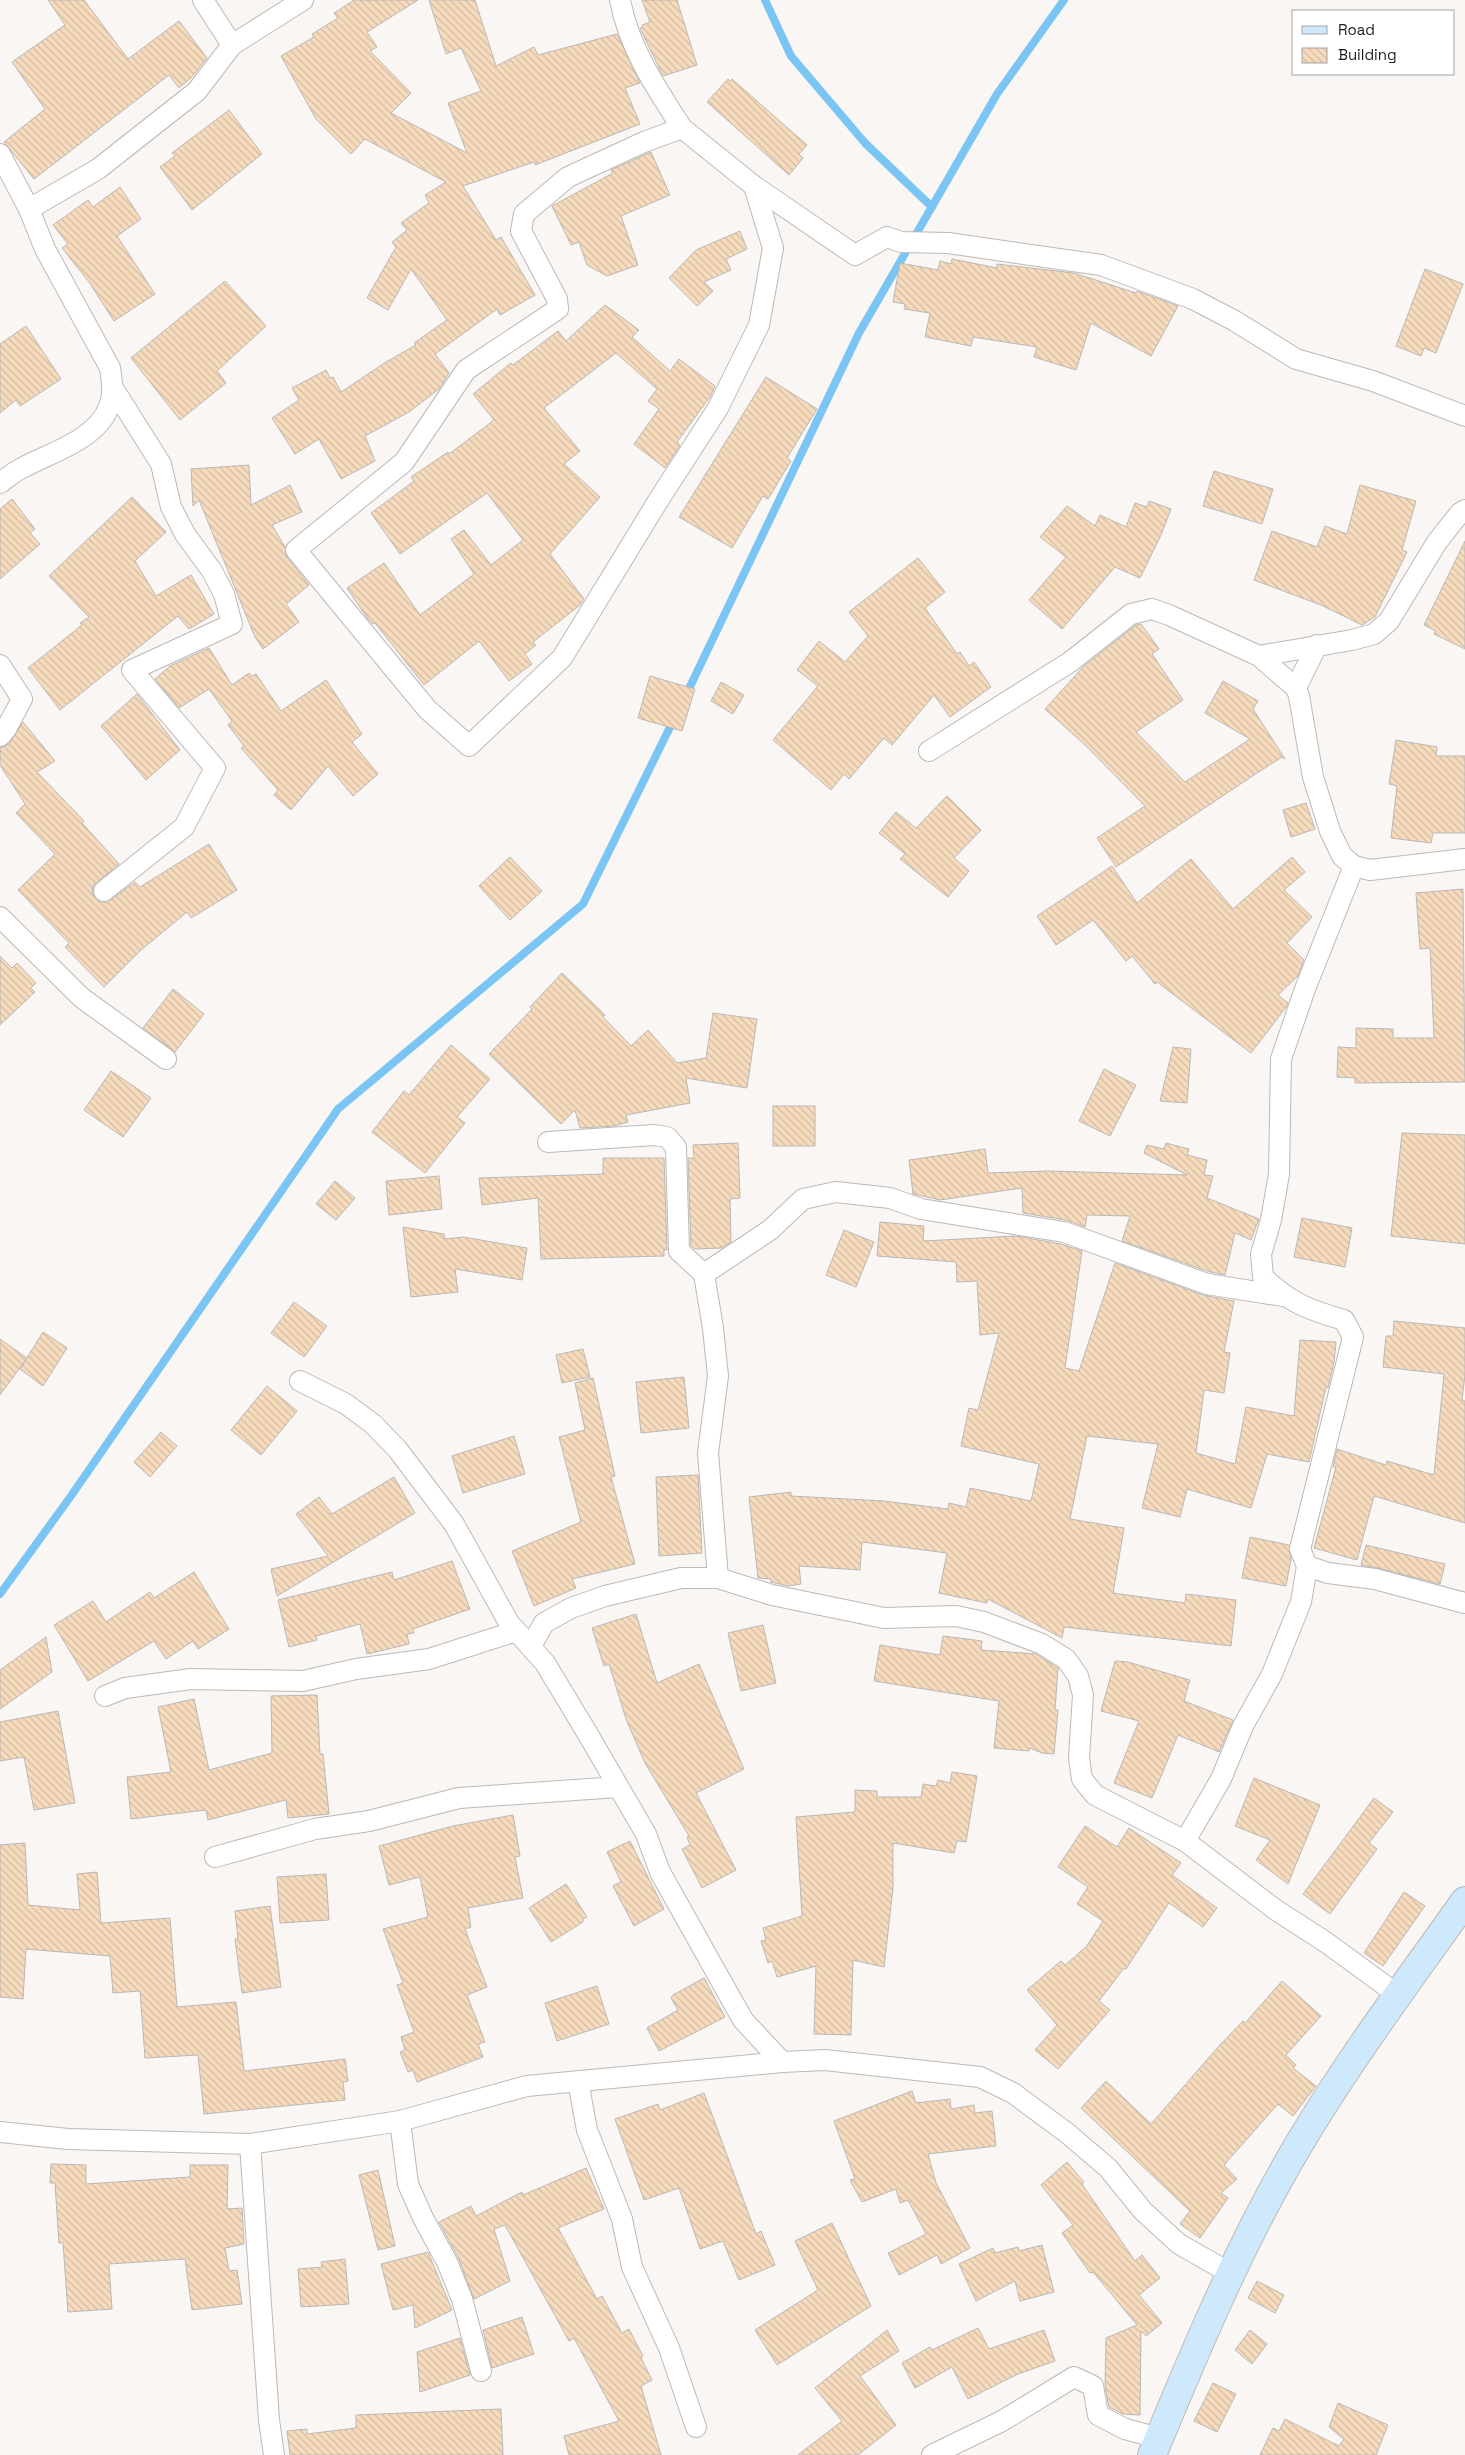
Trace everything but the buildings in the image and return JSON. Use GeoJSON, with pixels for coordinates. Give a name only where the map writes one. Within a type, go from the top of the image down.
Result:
{"type":"FeatureCollection","features":[{"type":"Feature","properties":{"kind":"street"},"geometry":{"type":"LineString","coordinates":[[203,0],[232,46]]}},
{"type":"Feature","properties":{"kind":"street"},"geometry":{"type":"LineString","coordinates":[[29,209],[98,169],[197,91],[232,46],[303,0]]}},
{"type":"Feature","properties":{"kind":"street"},"geometry":{"type":"LineString","coordinates":[[620,0],[624,18],[646,72],[682,128],[754,186],[855,254],[887,237],[901,242],[948,244],[1100,265],[1192,299],[1235,321],[1296,359],[1373,381],[1465,416]]}},
{"type":"Feature","properties":{"kind":"street"},"geometry":{"type":"LineString","coordinates":[[682,128],[644,142],[568,177],[524,214],[521,222],[521,231],[556,299],[558,309],[466,370],[404,462],[296,550],[427,709],[469,746],[562,658],[658,501],[718,408],[759,325],[773,248],[754,186]]}},
{"type":"Feature","properties":{"kind":"street"},"geometry":{"type":"LineString","coordinates":[[0,483],[20,469],[68,445],[96,428],[110,407],[113,388],[110,368],[45,249],[29,209],[3,167]]}},
{"type":"Feature","properties":{"kind":"street"},"geometry":{"type":"LineString","coordinates":[[104,891],[184,827],[215,768],[132,670],[232,624],[224,594],[212,571],[185,534],[171,507],[161,464],[113,388]]}},
{"type":"Feature","properties":{"kind":"street"},"geometry":{"type":"LineString","coordinates":[[1259,656],[1374,634],[1389,621],[1437,542],[1460,513],[1465,510]]}},
{"type":"Feature","properties":{"kind":"street"},"geometry":{"type":"LineString","coordinates":[[929,751],[1070,662],[1132,614],[1152,609],[1259,656],[1296,688],[1313,777],[1330,830],[1342,856],[1354,866],[1370,870],[1465,859]]}},
{"type":"Feature","properties":{"kind":"street"},"geometry":{"type":"LineString","coordinates":[[1296,688],[1317,645]]}},
{"type":"Feature","properties":{"kind":"street"},"geometry":{"type":"LineString","coordinates":[[0,665],[22,699],[6,730],[0,736]]}},
{"type":"Feature","properties":{"kind":"street"},"geometry":{"type":"LineString","coordinates":[[1282,1296],[1263,1277],[1261,1254],[1272,1220],[1279,1174],[1281,1059],[1305,989],[1354,866]]}},
{"type":"Feature","properties":{"kind":"street"},"geometry":{"type":"LineString","coordinates":[[0,917],[82,998],[166,1059]]}},
{"type":"Feature","properties":{"kind":"street"},"geometry":{"type":"LineString","coordinates":[[548,1142],[654,1135],[667,1137],[676,1148],[679,1251],[704,1274],[718,1376],[708,1453],[718,1578]]}},
{"type":"Feature","properties":{"kind":"street"},"geometry":{"type":"LineString","coordinates":[[704,1274],[770,1230],[803,1199],[836,1192],[890,1198],[921,1210],[1064,1232],[1207,1284],[1282,1296],[1318,1313],[1344,1320],[1353,1336],[1300,1549],[1307,1566],[1301,1602],[1272,1674],[1243,1726],[1221,1779],[1185,1841]]}},
{"type":"Feature","properties":{"kind":"street"},"geometry":{"type":"LineString","coordinates":[[300,1381],[346,1404],[373,1424],[398,1450],[454,1524],[509,1623],[545,1663],[646,1834],[660,1872],[743,2020],[782,2062]]}},
{"type":"Feature","properties":{"kind":"street"},"geometry":{"type":"LineString","coordinates":[[1307,1566],[1328,1573],[1375,1579],[1465,1603]]}},
{"type":"Feature","properties":{"kind":"street"},"geometry":{"type":"LineString","coordinates":[[531,1646],[544,1623],[571,1608],[605,1596],[681,1578],[718,1578],[772,1595],[884,1618],[956,1616],[984,1622],[1042,1644],[1066,1659],[1078,1676],[1083,1695],[1079,1758],[1082,1779],[1095,1795],[1185,1841],[1276,1910],[1328,1943],[1398,1995]]}},
{"type":"Feature","properties":{"kind":"street"},"geometry":{"type":"LineString","coordinates":[[105,1696],[125,1688],[191,1678],[303,1681],[356,1669],[429,1658],[516,1631]]}},
{"type":"Feature","properties":{"kind":"street"},"geometry":{"type":"LineString","coordinates":[[215,1857],[315,1829],[369,1821],[459,1798],[618,1787]]}},
{"type":"Feature","properties":{"kind":"street"},"geometry":{"type":"LineString","coordinates":[[932,2455],[1002,2421],[1074,2377],[1093,2386],[1098,2415],[1155,2447],[1230,2273],[1298,2145],[1359,2050],[1465,1901]]}},
{"type":"Feature","properties":{"kind":"street"},"geometry":{"type":"LineString","coordinates":[[0,2132],[68,2139],[250,2144],[400,2121],[527,2086],[782,2062],[825,2060],[980,2077],[1013,2093],[1067,2132],[1108,2168],[1143,2211],[1179,2244],[1230,2273]]}},
{"type":"Feature","properties":{"kind":"street"},"geometry":{"type":"LineString","coordinates":[[578,2081],[587,2130],[622,2219],[632,2267],[669,2348],[696,2427]]}},
{"type":"Feature","properties":{"kind":"street"},"geometry":{"type":"LineString","coordinates":[[400,2121],[408,2184],[423,2218],[447,2262],[462,2298],[481,2371]]}},
{"type":"Feature","properties":{"kind":"street"},"geometry":{"type":"LineString","coordinates":[[250,2144],[269,2420],[274,2455]]}},
{"type":"Feature","properties":{"kind":"waterway"},"geometry":{"type":"LineString","coordinates":[[765,0],[791,56],[865,143],[932,207]]}},
{"type":"Feature","properties":{"kind":"waterway"},"geometry":{"type":"LineString","coordinates":[[686,695],[859,333],[997,94],[1064,0]]}},
{"type":"Feature","properties":{"kind":"waterway"},"geometry":{"type":"LineString","coordinates":[[0,1594],[71,1496],[338,1109],[583,904],[674,719]]}}]}
